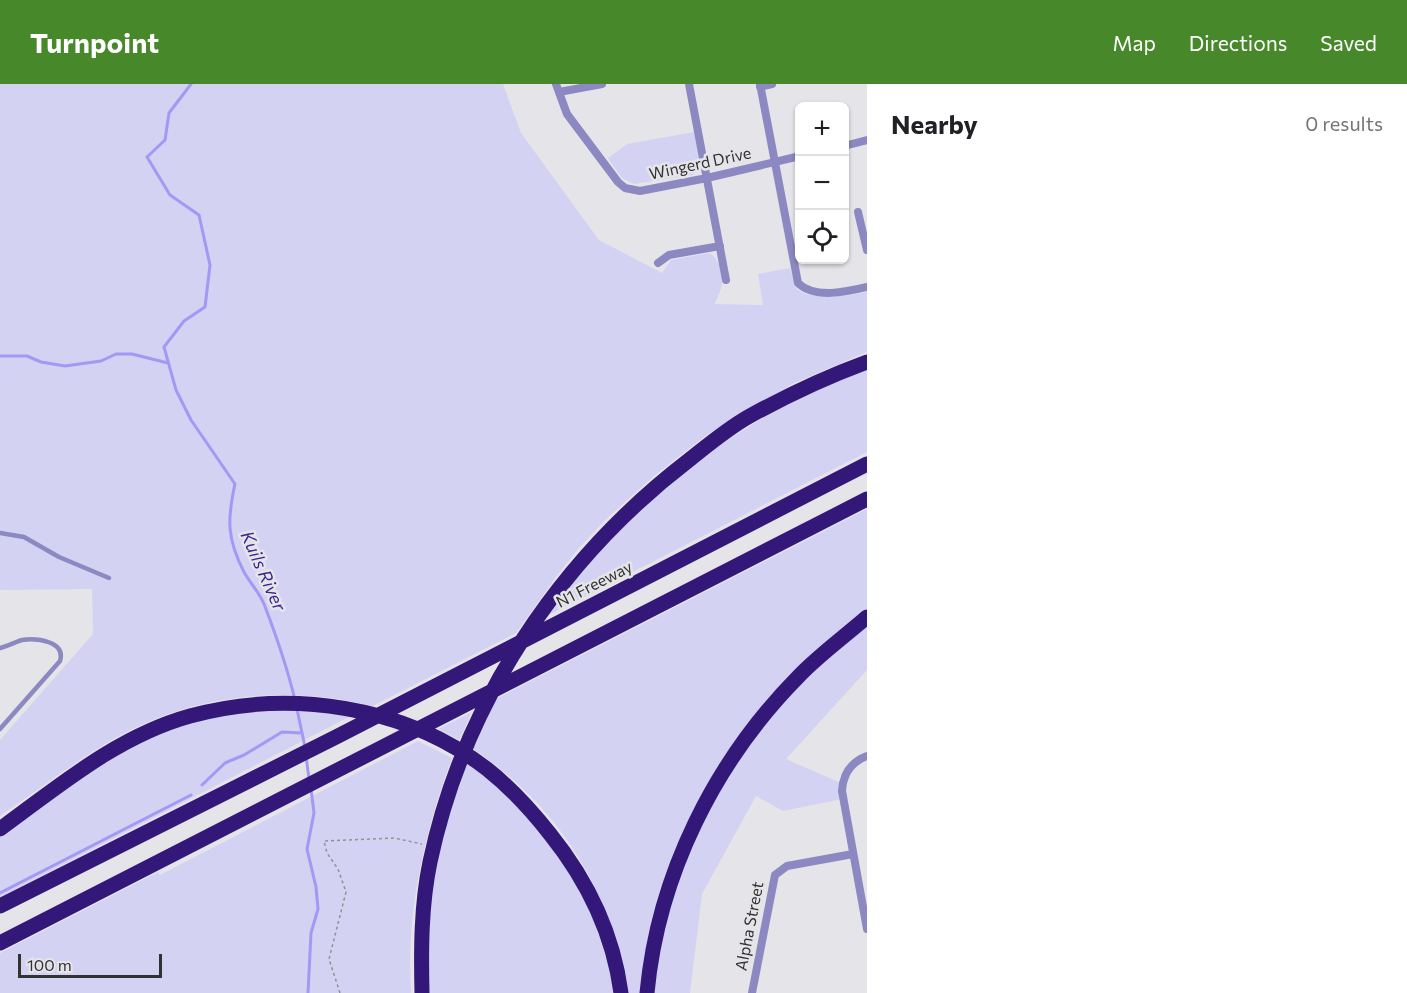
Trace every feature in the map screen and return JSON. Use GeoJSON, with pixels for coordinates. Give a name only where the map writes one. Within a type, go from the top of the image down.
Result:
{"type":"FeatureCollection","features":[{"type":"Feature","properties":{"kind":"highway"},"geometry":{"type":"LineString","coordinates":[[422,993],[423,914],[429,864],[450,790],[483,710],[519,645],[547,603],[603,536],[654,487],[746,419],[790,395],[867,363]]}},
{"type":"Feature","properties":{"kind":"highway","name":"N1 Freeway"},"geometry":{"type":"LineString","coordinates":[[0,906],[338,736],[867,464]]}},
{"type":"Feature","properties":{"kind":"highway"},"geometry":{"type":"LineString","coordinates":[[0,943],[867,499]]}},
{"type":"Feature","properties":{"kind":"highway"},"geometry":{"type":"LineString","coordinates":[[647,993],[654,942],[662,909],[681,854],[707,800],[736,752],[767,711],[799,676],[867,617]]}},
{"type":"Feature","properties":{"kind":"highway"},"geometry":{"type":"LineString","coordinates":[[0,829],[99,758],[122,745],[188,717],[246,706],[294,704],[330,706],[367,713],[408,726],[450,745],[486,769],[530,810],[580,873],[598,908],[621,993]]}},
{"type":"Feature","properties":{"kind":"street"},"geometry":{"type":"LineString","coordinates":[[558,88],[602,84]]}},
{"type":"Feature","properties":{"kind":"street"},"geometry":{"type":"LineString","coordinates":[[689,84],[726,280]]}},
{"type":"Feature","properties":{"kind":"street"},"geometry":{"type":"LineString","coordinates":[[772,84],[760,85],[798,283],[803,288],[814,291],[847,292],[867,287]]}},
{"type":"Feature","properties":{"kind":"street","name":"Wingerd Drive"},"geometry":{"type":"LineString","coordinates":[[558,88],[567,114],[618,182],[625,188],[640,191],[795,157]]}},
{"type":"Feature","properties":{"kind":"street"},"geometry":{"type":"LineString","coordinates":[[849,145],[867,140]]}},
{"type":"Feature","properties":{"kind":"street"},"geometry":{"type":"LineString","coordinates":[[858,212],[867,250]]}},
{"type":"Feature","properties":{"kind":"street"},"geometry":{"type":"LineString","coordinates":[[658,263],[669,255],[720,246]]}},
{"type":"Feature","properties":{"kind":"street"},"geometry":{"type":"LineString","coordinates":[[867,756],[852,765],[845,774],[842,791],[867,929]]}},
{"type":"Feature","properties":{"kind":"street","name":"Alpha Street"},"geometry":{"type":"LineString","coordinates":[[752,993],[775,875],[787,866],[853,854]]}},
{"type":"Feature","properties":{"kind":"lane"},"geometry":{"type":"LineString","coordinates":[[0,533],[24,537],[59,557],[109,578]]}},
{"type":"Feature","properties":{"kind":"lane"},"geometry":{"type":"LineString","coordinates":[[0,648],[23,640],[31,640],[55,645],[60,649],[61,654],[60,661],[0,729]]}},
{"type":"Feature","properties":{"kind":"path"},"geometry":{"type":"LineString","coordinates":[[340,993],[329,959],[346,892],[338,869],[327,853],[324,841],[394,838],[424,845]]}},
{"type":"Feature","properties":{"kind":"shaded area"},"geometry":{"type":"Polygon","coordinates":[[[0,84],[503,84],[521,133],[599,240],[662,273],[671,260],[709,253],[718,262],[722,276],[715,304],[763,305],[758,274],[790,268],[796,288],[811,295],[830,297],[867,292],[867,352],[794,383],[708,434],[655,475],[606,519],[579,548],[516,633],[373,706],[338,699],[269,695],[202,704],[169,714],[136,727],[105,744],[0,816],[0,740],[93,634],[92,589],[0,590],[0,84]]]}},
{"type":"Feature","properties":{"kind":"shaded area"},"geometry":{"type":"Polygon","coordinates":[[[694,132],[699,161],[697,171],[693,175],[634,184],[622,178],[608,158],[627,144],[694,132]]]}},
{"type":"Feature","properties":{"kind":"shaded area"},"geometry":{"type":"Polygon","coordinates":[[[867,369],[867,452],[547,616],[585,565],[613,534],[688,468],[771,413],[867,369]]]}},
{"type":"Feature","properties":{"kind":"shaded area"},"geometry":{"type":"Polygon","coordinates":[[[867,509],[867,611],[802,666],[699,804],[642,993],[628,993],[620,955],[608,920],[594,886],[576,854],[556,825],[531,797],[504,772],[473,749],[496,699],[867,509]]]}},
{"type":"Feature","properties":{"kind":"shaded area"},"geometry":{"type":"Polygon","coordinates":[[[867,626],[867,670],[786,759],[841,783],[842,799],[783,811],[756,796],[702,894],[690,993],[653,993],[668,914],[680,876],[712,804],[732,770],[779,705],[821,664],[867,626]]]}},
{"type":"Feature","properties":{"kind":"shaded area"},"geometry":{"type":"Polygon","coordinates":[[[299,709],[351,716],[0,897],[0,837],[92,772],[141,743],[194,722],[233,714],[299,709]]]}},
{"type":"Feature","properties":{"kind":"shaded area"},"geometry":{"type":"Polygon","coordinates":[[[472,712],[459,740],[438,729],[472,712]]]}},
{"type":"Feature","properties":{"kind":"shaded area"},"geometry":{"type":"Polygon","coordinates":[[[418,741],[452,758],[433,815],[419,873],[411,933],[411,993],[0,993],[0,953],[158,872],[160,875],[418,741]]]}},
{"type":"Feature","properties":{"kind":"shaded area"},"geometry":{"type":"Polygon","coordinates":[[[467,764],[521,809],[564,863],[595,924],[614,993],[426,993],[428,915],[441,838],[467,764]]]}},
{"type":"Feature","properties":{"kind":"waterway","name":"Kuils River"},"geometry":{"type":"LineString","coordinates":[[191,84],[169,113],[165,140],[147,157],[170,195],[199,215],[210,265],[205,307],[184,321],[164,347],[176,390],[191,420],[235,484],[230,519],[234,549],[244,572],[264,604],[295,700]]}},
{"type":"Feature","properties":{"kind":"waterway"},"geometry":{"type":"LineString","coordinates":[[0,356],[27,356],[41,362],[65,366],[101,361],[116,354],[132,354],[168,363]]}},
{"type":"Feature","properties":{"kind":"waterway","name":"Kuils River"},"geometry":{"type":"LineString","coordinates":[[297,709],[305,747]]}},
{"type":"Feature","properties":{"kind":"waterway"},"geometry":{"type":"LineString","coordinates":[[202,785],[225,763],[244,755],[282,732],[302,733]]}},
{"type":"Feature","properties":{"kind":"waterway","name":"Kuils River"},"geometry":{"type":"LineString","coordinates":[[306,756],[309,779]]}},
{"type":"Feature","properties":{"kind":"waterway","name":"Kuils River"},"geometry":{"type":"LineString","coordinates":[[308,993],[311,933],[318,909],[316,887],[307,849],[314,813],[311,789]]}},
{"type":"Feature","properties":{"kind":"waterway"},"geometry":{"type":"LineString","coordinates":[[0,893],[191,795]]}}]}
